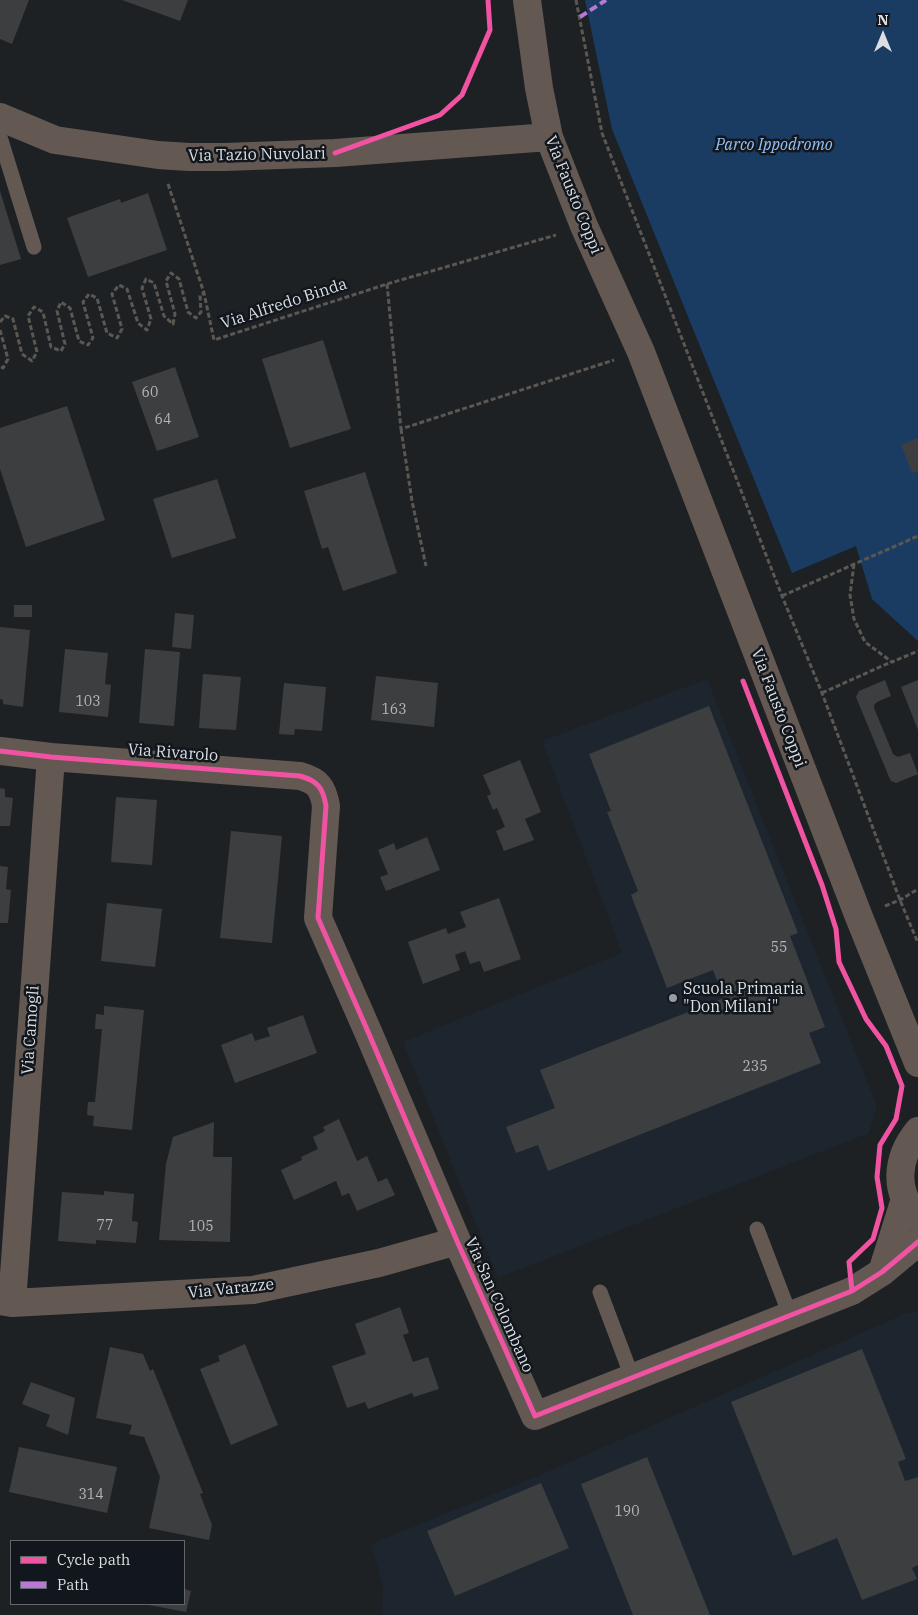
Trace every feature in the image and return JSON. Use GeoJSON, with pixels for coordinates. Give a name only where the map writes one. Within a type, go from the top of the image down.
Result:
{"type":"FeatureCollection","features":[{"type":"Feature","properties":{"kind":"street","name":"Via Fausto Coppi"},"geometry":{"type":"LineString","coordinates":[[526,0],[549,137],[584,226],[641,352],[855,908],[918,1063]]}},
{"type":"Feature","properties":{"kind":"street","name":"Via Tazio Nuvolari"},"geometry":{"type":"LineString","coordinates":[[0,117],[55,140],[158,155],[225,157],[335,153],[549,137]]}},
{"type":"Feature","properties":{"kind":"street","name":"Via Rivarolo"},"geometry":{"type":"LineString","coordinates":[[0,751],[300,776],[311,779],[318,785],[324,795],[326,806]]}},
{"type":"Feature","properties":{"kind":"street","name":"Via Camogli"},"geometry":{"type":"LineString","coordinates":[[6,1302],[51,756]]}},
{"type":"Feature","properties":{"kind":"street","name":"Via San Colombano"},"geometry":{"type":"LineString","coordinates":[[326,806],[318,918],[457,1242],[535,1416],[852,1291],[882,1272],[918,1242]]}},
{"type":"Feature","properties":{"kind":"street"},"geometry":{"type":"LineString","coordinates":[[882,1272],[911,1208],[900,1180],[901,1161],[908,1143],[918,1131]]}},
{"type":"Feature","properties":{"kind":"street","name":"Via Varazze"},"geometry":{"type":"LineString","coordinates":[[6,1302],[253,1290],[379,1263],[457,1242]]}},
{"type":"Feature","properties":{"kind":"lane"},"geometry":{"type":"LineString","coordinates":[[0,136],[34,247]]}},
{"type":"Feature","properties":{"kind":"lane"},"geometry":{"type":"LineString","coordinates":[[757,1229],[790,1315]]}},
{"type":"Feature","properties":{"kind":"lane"},"geometry":{"type":"LineString","coordinates":[[600,1292],[632,1377]]}},
{"type":"Feature","properties":{"kind":"path"},"geometry":{"type":"LineString","coordinates":[[576,0],[602,133],[918,943]]}},
{"type":"Feature","properties":{"kind":"path"},"geometry":{"type":"LineString","coordinates":[[158,155],[204,293]]}},
{"type":"Feature","properties":{"kind":"path"},"geometry":{"type":"LineString","coordinates":[[426,566],[412,501],[401,428],[387,284],[584,226]]}},
{"type":"Feature","properties":{"kind":"path"},"geometry":{"type":"LineString","coordinates":[[0,330],[8,359],[3,368],[0,366]]}},
{"type":"Feature","properties":{"kind":"path"},"geometry":{"type":"LineString","coordinates":[[401,428],[641,352]]}},
{"type":"Feature","properties":{"kind":"path"},"geometry":{"type":"LineString","coordinates":[[782,596],[918,536]]}},
{"type":"Feature","properties":{"kind":"path"},"geometry":{"type":"LineString","coordinates":[[854,564],[850,595],[854,619],[865,642],[892,662]]}},
{"type":"Feature","properties":{"kind":"path"},"geometry":{"type":"LineString","coordinates":[[822,693],[918,651]]}},
{"type":"Feature","properties":{"kind":"path"},"geometry":{"type":"LineString","coordinates":[[900,900],[918,889]]}},
{"type":"Feature","properties":{"kind":"shaded area","name":"Scuola Primaria \"Don Milani\""},"geometry":{"type":"Polygon","coordinates":[[[707,679],[877,1106],[869,1133],[498,1278],[403,1042],[622,953],[542,741],[707,679]]]}},
{"type":"Feature","properties":{"kind":"shaded area"},"geometry":{"type":"Polygon","coordinates":[[[918,1312],[918,1615],[382,1615],[383,1585],[371,1544],[540,1475],[907,1313],[918,1312]]]}},
{"type":"Feature","properties":{"kind":"green space","name":"Parco Ippodromo"},"geometry":{"type":"Polygon","coordinates":[[[585,0],[918,0],[918,641],[872,599],[856,546],[792,573],[612,129],[585,0]]]}},
{"type":"Feature","properties":{"kind":"building"},"geometry":{"type":"Polygon","coordinates":[[[0,0],[29,0],[12,44],[0,39],[0,0]]]}},
{"type":"Feature","properties":{"kind":"building"},"geometry":{"type":"Polygon","coordinates":[[[122,0],[188,0],[180,21],[122,0]]]}},
{"type":"Feature","properties":{"kind":"building"},"geometry":{"type":"Polygon","coordinates":[[[0,191],[21,259],[0,265],[0,191]]]}},
{"type":"Feature","properties":{"kind":"building"},"geometry":{"type":"Polygon","coordinates":[[[148,193],[167,250],[88,277],[67,218],[120,199],[121,203],[148,193]]]}},
{"type":"Feature","properties":{"kind":"building"},"geometry":{"type":"Polygon","coordinates":[[[323,340],[351,429],[290,448],[262,359],[323,340]]]}},
{"type":"Feature","properties":{"kind":"building"},"geometry":{"type":"Polygon","coordinates":[[[175,367],[199,437],[157,451],[132,382],[175,367]]]}},
{"type":"Feature","properties":{"kind":"building"},"geometry":{"type":"Polygon","coordinates":[[[67,406],[105,520],[26,547],[0,469],[0,428],[67,406]]]}},
{"type":"Feature","properties":{"kind":"building"},"geometry":{"type":"Polygon","coordinates":[[[918,438],[918,471],[912,473],[901,445],[918,438]]]}},
{"type":"Feature","properties":{"kind":"building"},"geometry":{"type":"Polygon","coordinates":[[[365,472],[397,573],[343,591],[328,547],[322,549],[304,491],[365,472]]]}},
{"type":"Feature","properties":{"kind":"building"},"geometry":{"type":"Polygon","coordinates":[[[217,479],[236,538],[172,558],[153,499],[217,479]]]}},
{"type":"Feature","properties":{"kind":"building"},"geometry":{"type":"Polygon","coordinates":[[[14,605],[32,605],[32,617],[14,617],[14,605]]]}},
{"type":"Feature","properties":{"kind":"building"},"geometry":{"type":"Polygon","coordinates":[[[175,613],[194,615],[191,649],[172,647],[175,613]]]}},
{"type":"Feature","properties":{"kind":"building"},"geometry":{"type":"Polygon","coordinates":[[[0,627],[30,630],[23,707],[3,704],[3,700],[0,699],[0,627]]]}},
{"type":"Feature","properties":{"kind":"building"},"geometry":{"type":"Polygon","coordinates":[[[65,649],[108,653],[105,684],[111,685],[108,717],[59,712],[65,649]]]}},
{"type":"Feature","properties":{"kind":"building"},"geometry":{"type":"Polygon","coordinates":[[[145,649],[180,652],[174,726],[139,723],[145,649]]]}},
{"type":"Feature","properties":{"kind":"building"},"geometry":{"type":"Polygon","coordinates":[[[203,674],[241,677],[236,730],[199,728],[203,674]]]}},
{"type":"Feature","properties":{"kind":"building"},"geometry":{"type":"Polygon","coordinates":[[[376,676],[438,683],[434,727],[371,720],[376,676]]]}},
{"type":"Feature","properties":{"kind":"building"},"geometry":{"type":"Polygon","coordinates":[[[885,680],[891,696],[877,702],[874,708],[893,754],[898,757],[910,753],[918,774],[896,783],[891,781],[889,777],[856,697],[859,691],[885,680]]]}},
{"type":"Feature","properties":{"kind":"building"},"geometry":{"type":"Polygon","coordinates":[[[918,680],[918,730],[901,687],[918,680]]]}},
{"type":"Feature","properties":{"kind":"building"},"geometry":{"type":"Polygon","coordinates":[[[284,683],[326,687],[322,731],[295,729],[294,735],[279,734],[284,683]]]}},
{"type":"Feature","properties":{"kind":"building"},"geometry":{"type":"Polygon","coordinates":[[[709,706],[798,933],[790,936],[825,1027],[809,1033],[821,1063],[548,1171],[538,1145],[516,1153],[506,1127],[555,1108],[540,1070],[724,998],[713,970],[667,988],[631,895],[638,891],[607,812],[611,811],[589,754],[709,706]]]}},
{"type":"Feature","properties":{"kind":"building"},"geometry":{"type":"Polygon","coordinates":[[[520,760],[541,812],[525,819],[534,840],[504,851],[496,831],[505,827],[497,808],[493,810],[487,796],[491,794],[483,775],[520,760]]]}},
{"type":"Feature","properties":{"kind":"building"},"geometry":{"type":"Polygon","coordinates":[[[0,788],[5,789],[5,797],[13,798],[10,826],[0,826],[0,788]]]}},
{"type":"Feature","properties":{"kind":"building"},"geometry":{"type":"Polygon","coordinates":[[[116,797],[157,800],[152,865],[111,862],[116,797]]]}},
{"type":"Feature","properties":{"kind":"building"},"geometry":{"type":"Polygon","coordinates":[[[231,831],[282,836],[272,943],[220,938],[231,831]]]}},
{"type":"Feature","properties":{"kind":"building"},"geometry":{"type":"Polygon","coordinates":[[[427,837],[440,870],[386,891],[380,877],[388,874],[378,850],[394,843],[396,850],[427,837]]]}},
{"type":"Feature","properties":{"kind":"building"},"geometry":{"type":"Polygon","coordinates":[[[0,866],[8,867],[6,889],[11,890],[8,923],[0,923],[0,866]]]}},
{"type":"Feature","properties":{"kind":"building"},"geometry":{"type":"Polygon","coordinates":[[[499,898],[521,959],[484,972],[480,961],[470,964],[465,951],[455,955],[460,970],[423,984],[408,942],[446,928],[448,934],[466,927],[460,912],[499,898]]]}},
{"type":"Feature","properties":{"kind":"building"},"geometry":{"type":"Polygon","coordinates":[[[107,903],[162,909],[155,967],[101,961],[107,903]]]}},
{"type":"Feature","properties":{"kind":"building"},"geometry":{"type":"Polygon","coordinates":[[[104,1006],[144,1010],[132,1130],[93,1126],[94,1116],[87,1115],[88,1102],[95,1102],[102,1029],[95,1029],[96,1014],[104,1015],[104,1006]]]}},
{"type":"Feature","properties":{"kind":"building"},"geometry":{"type":"Polygon","coordinates":[[[303,1015],[317,1053],[235,1083],[221,1045],[252,1033],[255,1041],[270,1036],[267,1028],[303,1015]]]}},
{"type":"Feature","properties":{"kind":"building"},"geometry":{"type":"Polygon","coordinates":[[[339,1119],[357,1161],[367,1156],[378,1182],[387,1178],[395,1195],[357,1211],[349,1193],[342,1196],[336,1181],[294,1200],[281,1170],[302,1160],[301,1157],[318,1149],[313,1137],[325,1131],[323,1127],[339,1119]]]}},
{"type":"Feature","properties":{"kind":"building"},"geometry":{"type":"Polygon","coordinates":[[[214,1122],[213,1157],[232,1157],[230,1242],[159,1240],[166,1164],[173,1137],[214,1122]]]}},
{"type":"Feature","properties":{"kind":"building"},"geometry":{"type":"Polygon","coordinates":[[[104,1191],[134,1194],[132,1221],[138,1222],[136,1243],[96,1240],[96,1244],[58,1241],[62,1192],[104,1195],[104,1191]]]}},
{"type":"Feature","properties":{"kind":"building"},"geometry":{"type":"Polygon","coordinates":[[[400,1307],[409,1333],[403,1335],[413,1362],[428,1357],[439,1389],[414,1397],[412,1393],[368,1409],[365,1402],[347,1408],[332,1366],[366,1354],[355,1324],[400,1307]]]}},
{"type":"Feature","properties":{"kind":"building"},"geometry":{"type":"Polygon","coordinates":[[[245,1344],[278,1425],[231,1445],[200,1369],[220,1361],[218,1356],[245,1344]]]}},
{"type":"Feature","properties":{"kind":"building"},"geometry":{"type":"Polygon","coordinates":[[[110,1347],[143,1354],[150,1371],[153,1369],[203,1493],[200,1494],[212,1525],[209,1540],[149,1528],[160,1477],[144,1437],[129,1434],[132,1425],[96,1418],[110,1347]]]}},
{"type":"Feature","properties":{"kind":"building"},"geometry":{"type":"Polygon","coordinates":[[[862,1349],[906,1459],[898,1462],[905,1481],[918,1477],[918,1565],[912,1568],[917,1579],[862,1600],[837,1538],[793,1556],[731,1402],[862,1349]]]}},
{"type":"Feature","properties":{"kind":"building"},"geometry":{"type":"Polygon","coordinates":[[[31,1382],[75,1398],[68,1435],[46,1426],[50,1415],[22,1404],[31,1382]]]}},
{"type":"Feature","properties":{"kind":"building"},"geometry":{"type":"Polygon","coordinates":[[[19,1447],[117,1467],[107,1513],[9,1492],[19,1447]]]}},
{"type":"Feature","properties":{"kind":"building"},"geometry":{"type":"Polygon","coordinates":[[[647,1457],[710,1615],[633,1615],[581,1484],[647,1457]]]}},
{"type":"Feature","properties":{"kind":"building"},"geometry":{"type":"Polygon","coordinates":[[[541,1483],[569,1548],[455,1596],[427,1531],[541,1483]]]}},
{"type":"Feature","properties":{"kind":"building"},"geometry":{"type":"Polygon","coordinates":[[[185,1589],[191,1591],[186,1612],[149,1605],[185,1605],[185,1589]]]}},
{"type":"Feature","properties":{"kind":"marked path"},"geometry":{"type":"LineString","coordinates":[[580,17],[606,0]]}},
{"type":"Feature","properties":{"kind":"cycle path"},"geometry":{"type":"LineString","coordinates":[[335,153],[440,115],[462,95],[490,30],[488,0]]}},
{"type":"Feature","properties":{"kind":"cycle path"},"geometry":{"type":"LineString","coordinates":[[743,681],[822,885],[836,929],[839,962],[866,1019],[886,1046],[902,1086],[896,1119],[880,1145],[877,1177],[882,1208],[873,1239],[849,1262],[852,1291]]}},
{"type":"Feature","properties":{"kind":"cycle path"},"geometry":{"type":"LineString","coordinates":[[0,751],[51,757],[300,776],[311,780],[319,786],[326,806],[318,918],[457,1241],[535,1416],[852,1291],[882,1272],[918,1242]]}},
{"type":"Feature","properties":{"kind":"place","name":"Scuola Primaria \"Don Milani\""},"geometry":{"type":"Point","coordinates":[673,998]}}]}
